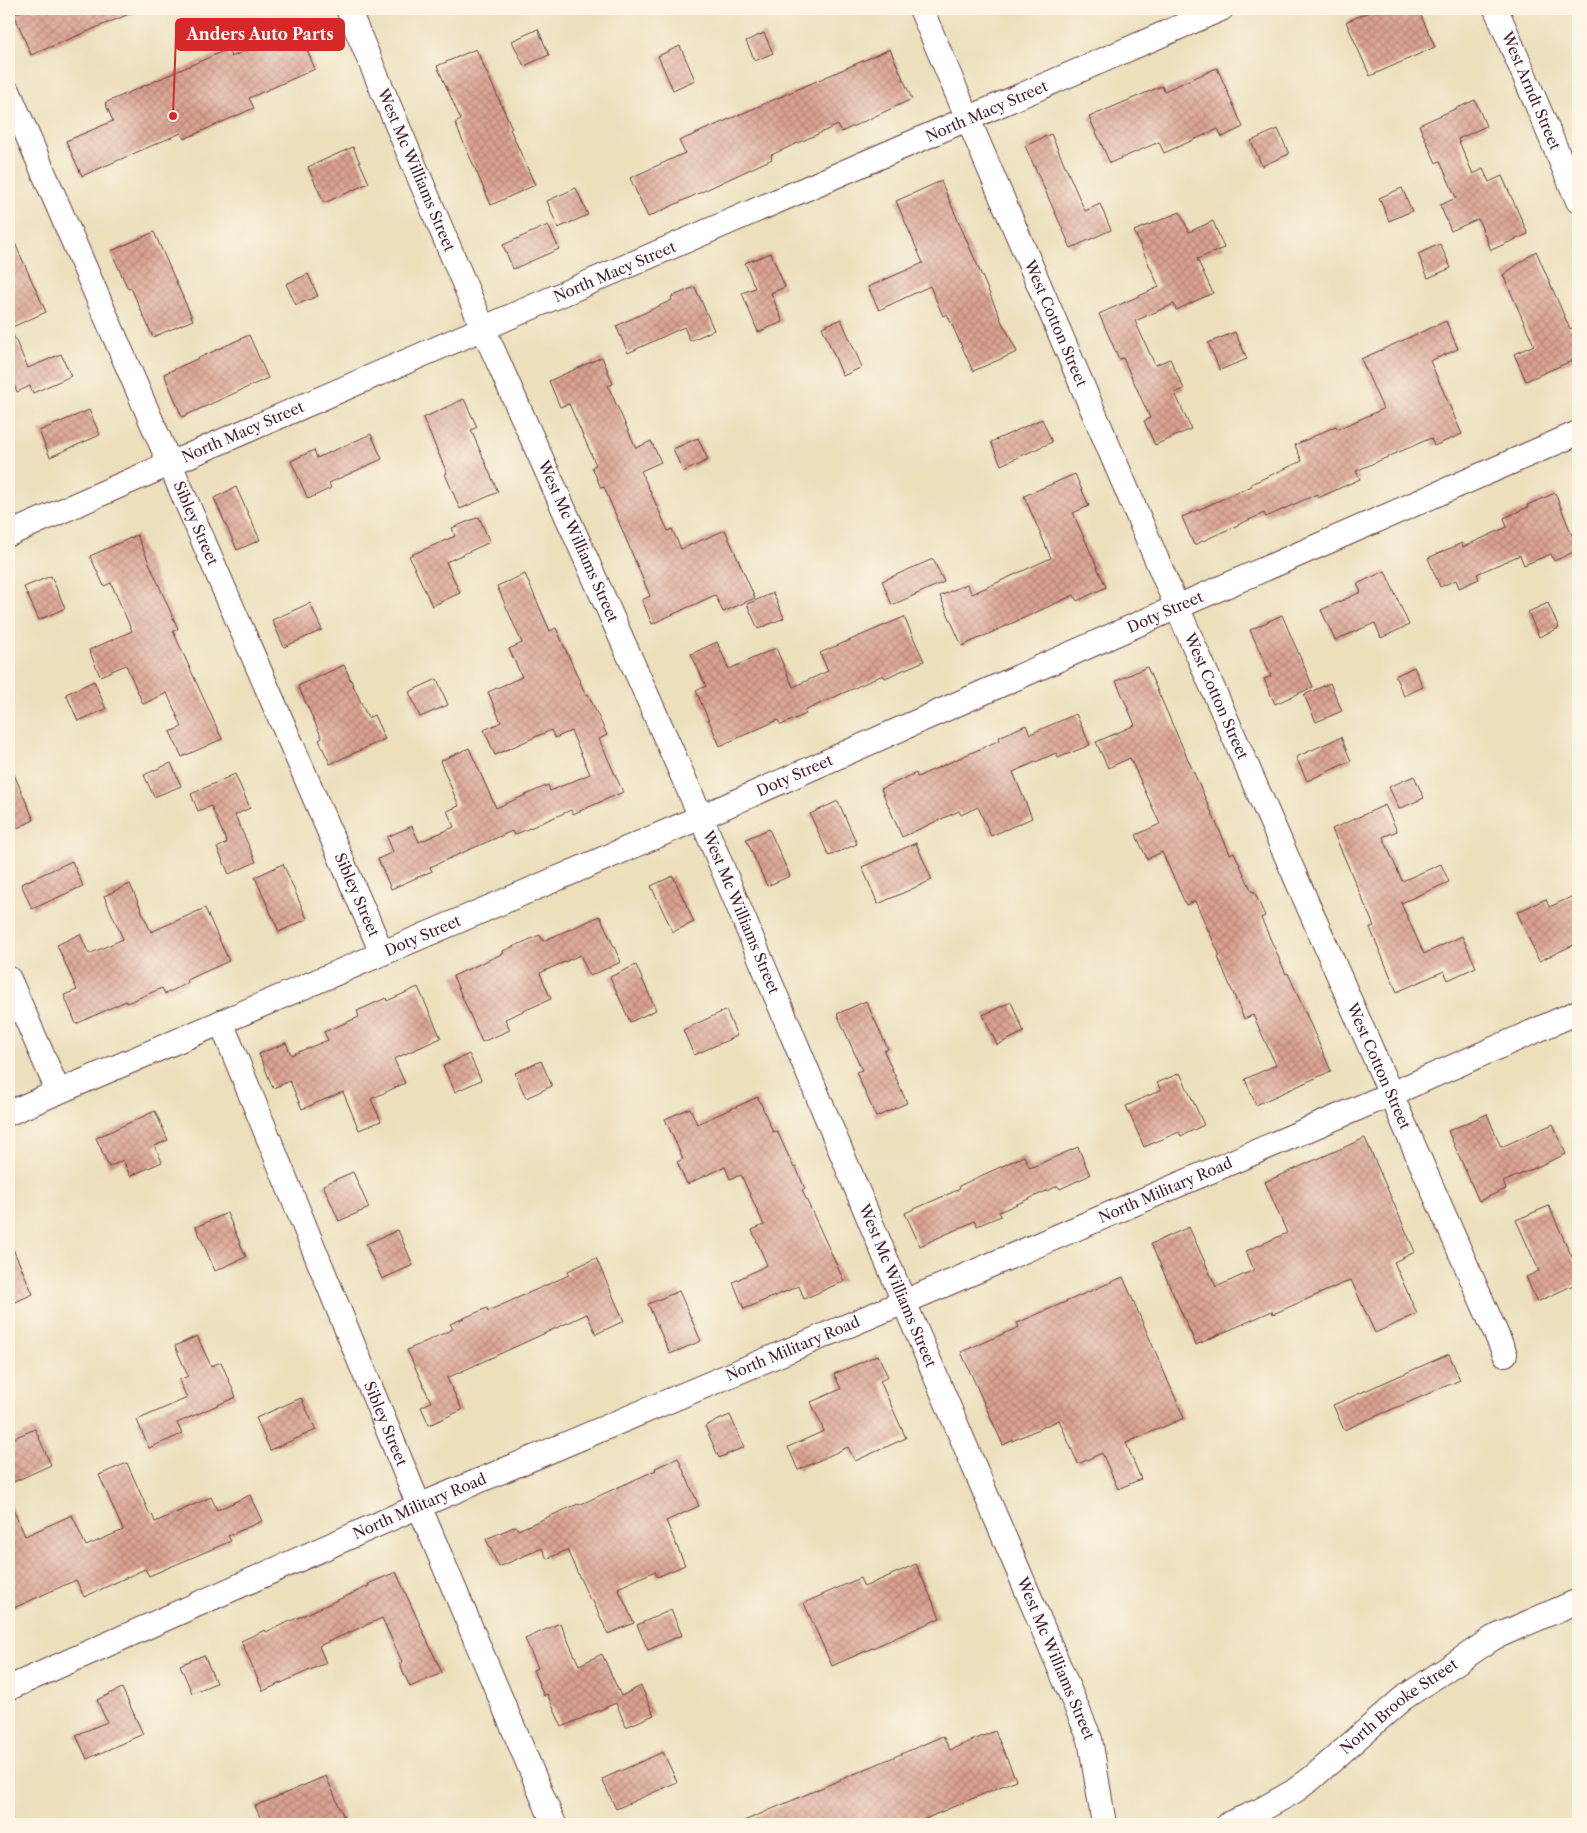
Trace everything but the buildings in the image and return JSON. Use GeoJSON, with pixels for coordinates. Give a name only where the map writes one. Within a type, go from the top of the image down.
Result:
{"type":"FeatureCollection","features":[{"type":"Feature","properties":{"kind":"street","name":"West Mc Williams Street"},"geometry":{"type":"LineString","coordinates":[[348,9],[483,328],[701,817],[1090,1739],[1104,1824]]}},
{"type":"Feature","properties":{"kind":"street","name":"West Cotton Street"},"geometry":{"type":"LineString","coordinates":[[921,9],[1177,607],[1505,1354]]}},
{"type":"Feature","properties":{"kind":"street","name":"North Macy Street"},"geometry":{"type":"LineString","coordinates":[[9,534],[969,120],[1221,9]]}},
{"type":"Feature","properties":{"kind":"street","name":"West Arndt Street"},"geometry":{"type":"LineString","coordinates":[[1496,9],[1578,201]]}},
{"type":"Feature","properties":{"kind":"street","name":"Sibley Street"},"geometry":{"type":"LineString","coordinates":[[9,93],[382,953]]}},
{"type":"Feature","properties":{"kind":"street","name":"Doty Street"},"geometry":{"type":"LineString","coordinates":[[9,1112],[701,817],[1578,433]]}},
{"type":"Feature","properties":{"kind":"street"},"geometry":{"type":"LineString","coordinates":[[9,979],[58,1091]]}},
{"type":"Feature","properties":{"kind":"street","name":"North Military Road"},"geometry":{"type":"LineString","coordinates":[[9,1688],[419,1506],[904,1302],[1578,1012]]}},
{"type":"Feature","properties":{"kind":"street","name":"Sibley Street"},"geometry":{"type":"LineString","coordinates":[[221,1022],[419,1506],[554,1824]]}},
{"type":"Feature","properties":{"kind":"street","name":"North Brooke Street"},"geometry":{"type":"LineString","coordinates":[[1228,1824],[1259,1811],[1312,1778],[1402,1699],[1493,1638],[1578,1601]]}},
{"type":"Feature","properties":{"kind":"place","name":"Anders Auto Parts"},"geometry":{"type":"Point","coordinates":[173,116]}}]}
